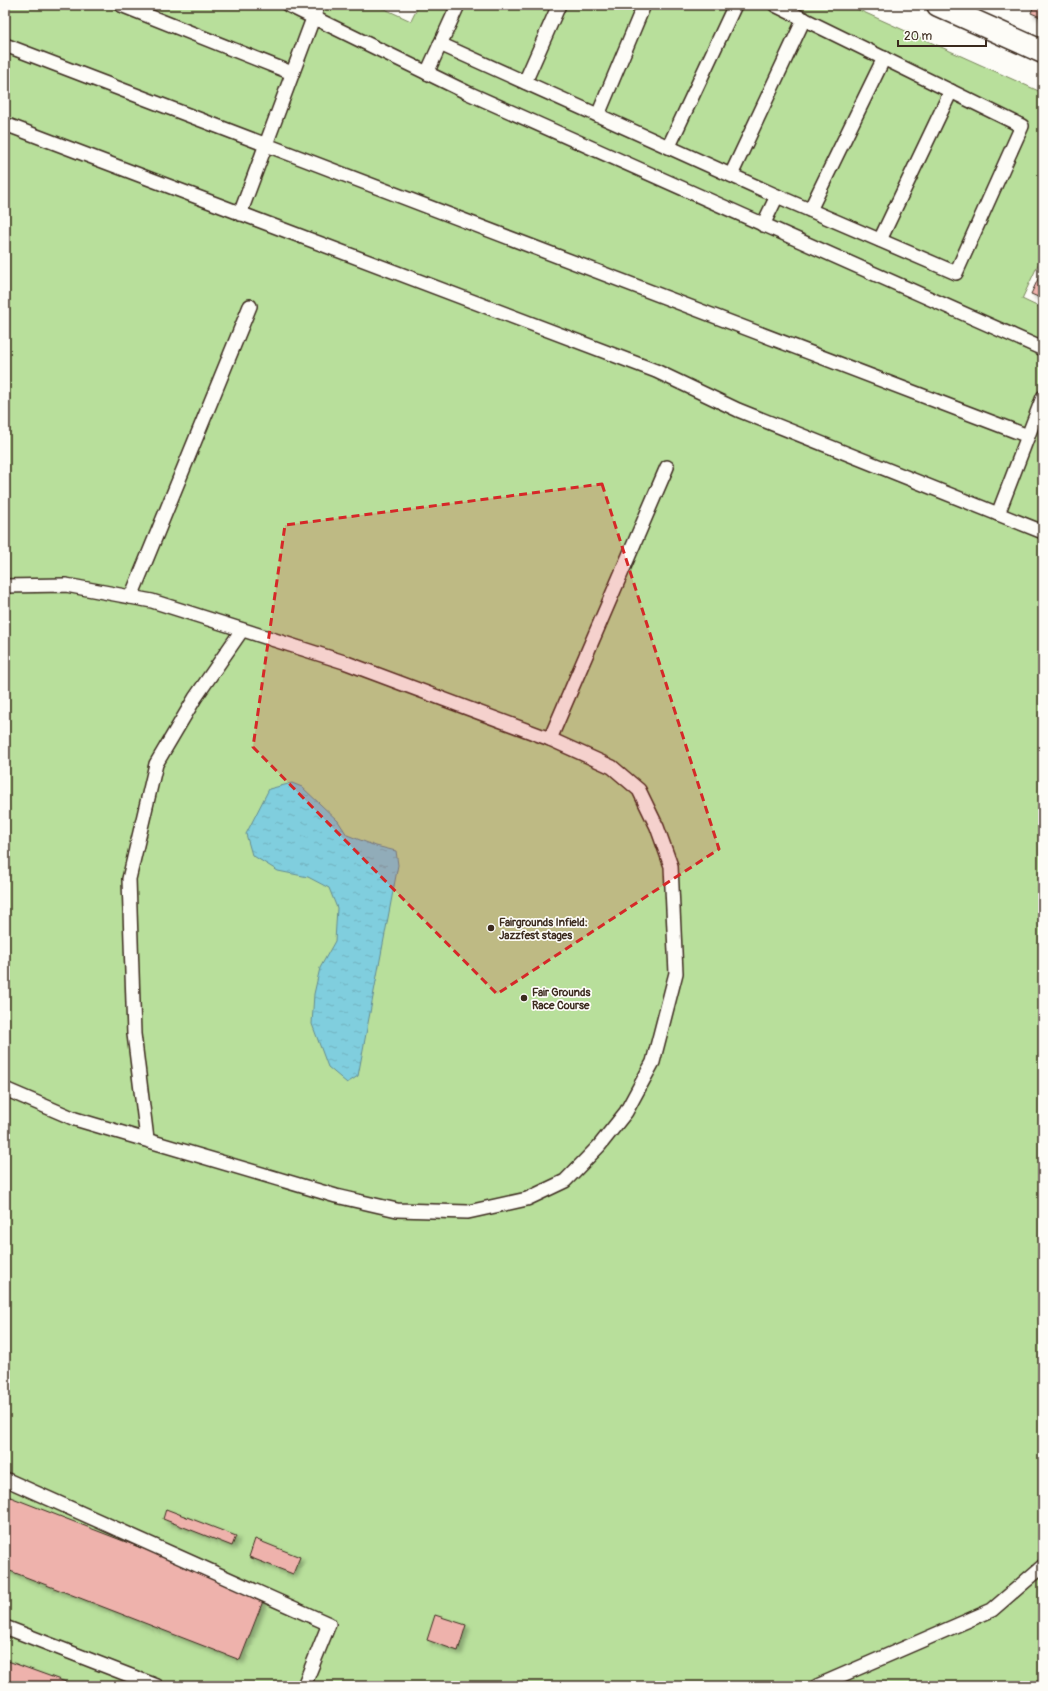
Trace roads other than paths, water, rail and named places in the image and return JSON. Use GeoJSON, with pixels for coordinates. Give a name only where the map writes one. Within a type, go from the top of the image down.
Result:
{"type":"FeatureCollection","features":[{"type":"Feature","properties":{"kind":"street"},"geometry":{"type":"LineString","coordinates":[[938,5],[1043,52]]}},
{"type":"Feature","properties":{"kind":"lane"},"geometry":{"type":"LineString","coordinates":[[120,5],[292,73]]}},
{"type":"Feature","properties":{"kind":"lane"},"geometry":{"type":"LineString","coordinates":[[288,5],[466,92],[1043,349]]}},
{"type":"Feature","properties":{"kind":"lane"},"geometry":{"type":"LineString","coordinates":[[240,214],[318,5]]}},
{"type":"Feature","properties":{"kind":"lane"},"geometry":{"type":"LineString","coordinates":[[427,73],[458,5]]}},
{"type":"Feature","properties":{"kind":"lane"},"geometry":{"type":"LineString","coordinates":[[525,82],[559,5]]}},
{"type":"Feature","properties":{"kind":"lane"},"geometry":{"type":"LineString","coordinates":[[598,115],[644,5]]}},
{"type":"Feature","properties":{"kind":"lane"},"geometry":{"type":"LineString","coordinates":[[669,146],[735,5]]}},
{"type":"Feature","properties":{"kind":"lane"},"geometry":{"type":"LineString","coordinates":[[440,44],[777,196],[956,274],[1022,126],[775,5]]}},
{"type":"Feature","properties":{"kind":"lane"},"geometry":{"type":"LineString","coordinates":[[731,175],[804,19]]}},
{"type":"Feature","properties":{"kind":"lane"},"geometry":{"type":"LineString","coordinates":[[5,45],[265,146],[1028,436]]}},
{"type":"Feature","properties":{"kind":"lane"},"geometry":{"type":"LineString","coordinates":[[810,210],[884,58]]}},
{"type":"Feature","properties":{"kind":"lane"},"geometry":{"type":"LineString","coordinates":[[880,240],[951,91]]}},
{"type":"Feature","properties":{"kind":"lane"},"geometry":{"type":"LineString","coordinates":[[5,124],[656,371],[738,410],[1043,532]]}},
{"type":"Feature","properties":{"kind":"lane"},"geometry":{"type":"LineString","coordinates":[[763,225],[777,196]]}},
{"type":"Feature","properties":{"kind":"lane"},"geometry":{"type":"LineString","coordinates":[[131,597],[250,306]]}},
{"type":"Feature","properties":{"kind":"lane"},"geometry":{"type":"LineString","coordinates":[[998,514],[1043,397]]}},
{"type":"Feature","properties":{"kind":"lane"},"geometry":{"type":"LineString","coordinates":[[550,739],[667,467]]}},
{"type":"Feature","properties":{"kind":"lane"},"geometry":{"type":"LineString","coordinates":[[5,586],[66,585],[152,601],[344,662],[550,739],[612,767],[639,790],[657,827],[671,866],[676,973],[653,1062],[626,1112],[599,1146],[565,1181],[527,1199],[468,1212],[397,1210],[336,1196],[75,1119],[5,1089]]}},
{"type":"Feature","properties":{"kind":"lane"},"geometry":{"type":"LineString","coordinates":[[147,1139],[134,1034],[129,879],[156,764],[195,698],[242,630]]}},
{"type":"Feature","properties":{"kind":"lane"},"geometry":{"type":"LineString","coordinates":[[5,1479],[330,1624],[304,1686]]}},
{"type":"Feature","properties":{"kind":"lane"},"geometry":{"type":"LineString","coordinates":[[817,1686],[992,1610],[1043,1566]]}},
{"type":"Feature","properties":{"kind":"lane"},"geometry":{"type":"LineString","coordinates":[[5,1627],[157,1686]]}},
{"type":"Feature","properties":{"kind":"water"},"geometry":{"type":"Polygon","coordinates":[[[292,783],[302,787],[338,821],[347,835],[376,846],[396,851],[398,865],[358,1076],[347,1083],[328,1067],[312,1024],[314,994],[320,968],[335,941],[337,908],[329,888],[308,877],[278,871],[252,855],[246,834],[269,789],[292,783]]]}},
{"type":"Feature","properties":{"kind":"place","name":"Fairgrounds Infield: Jazzfest stages"},"geometry":{"type":"Point","coordinates":[491,928]}},
{"type":"Feature","properties":{"kind":"place","name":"Fair Grounds Race Course"},"geometry":{"type":"Point","coordinates":[524,998]}}]}
